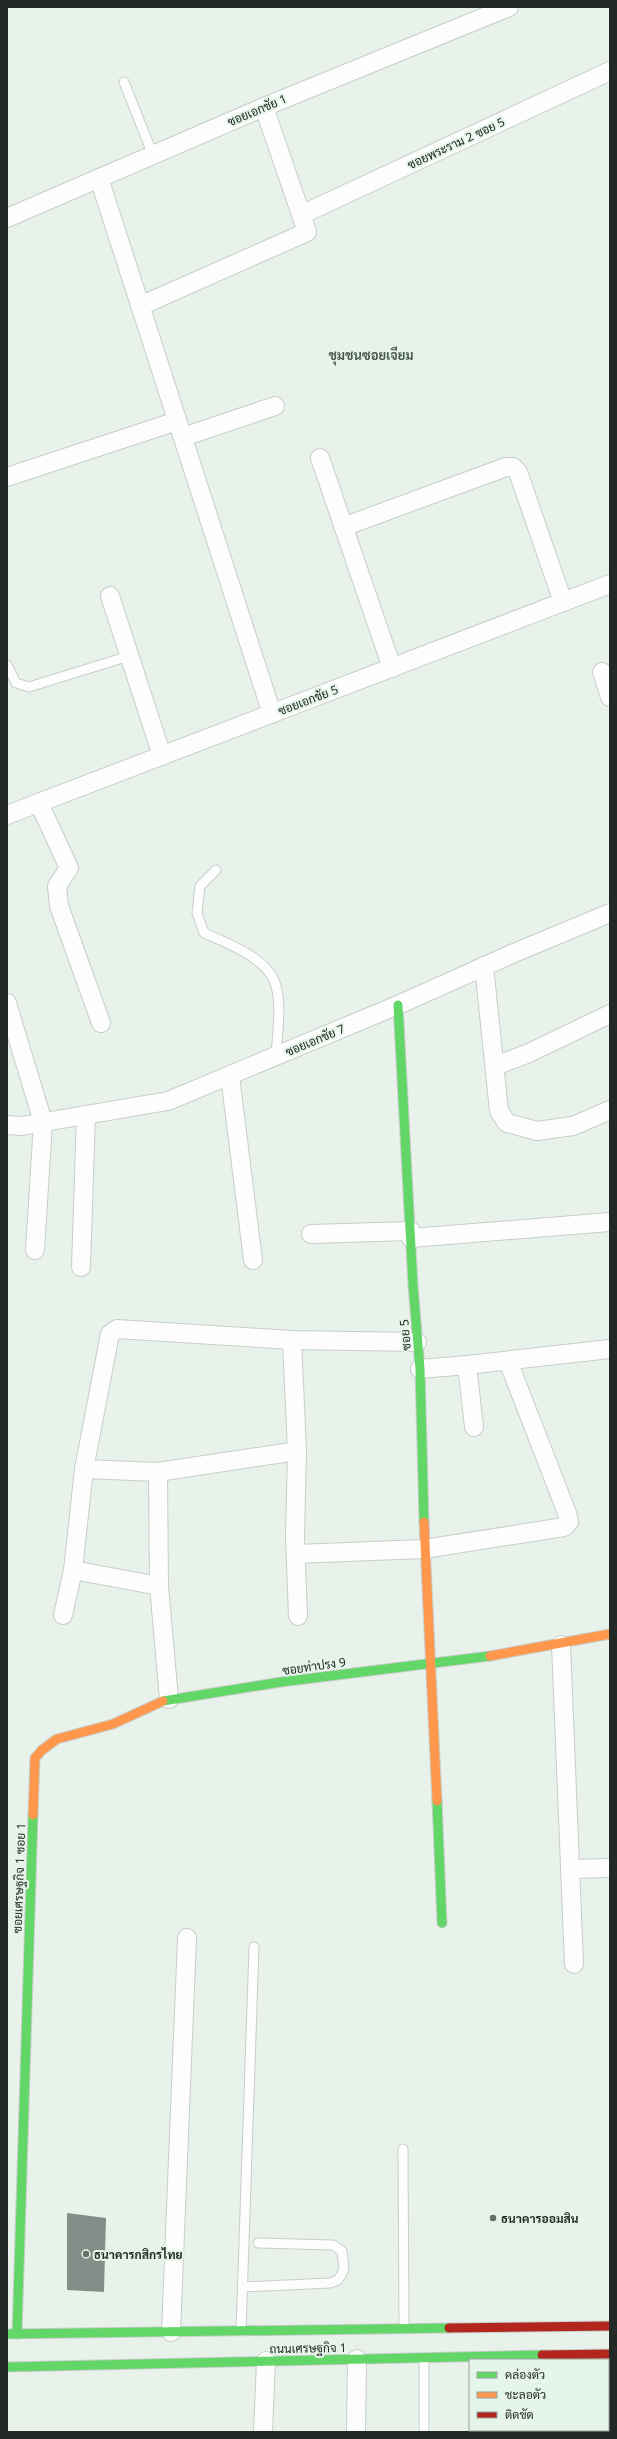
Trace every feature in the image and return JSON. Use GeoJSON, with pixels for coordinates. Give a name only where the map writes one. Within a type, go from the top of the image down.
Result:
{"type":"FeatureCollection","features":[{"type":"Feature","properties":{"kind":"street","name":"ซอยเอกชัย 1"},"geometry":{"type":"LineString","coordinates":[[7,218],[264,107],[509,7]]}},
{"type":"Feature","properties":{"kind":"street","name":"ซอยพระราม 2 ซอย 5"},"geometry":{"type":"LineString","coordinates":[[303,214],[610,72]]}},
{"type":"Feature","properties":{"kind":"street"},"geometry":{"type":"LineString","coordinates":[[140,306],[301,236],[307,232],[303,214],[264,107]]}},
{"type":"Feature","properties":{"kind":"street"},"geometry":{"type":"LineString","coordinates":[[99,178],[272,714]]}},
{"type":"Feature","properties":{"kind":"street"},"geometry":{"type":"LineString","coordinates":[[7,477],[180,429],[275,406]]}},
{"type":"Feature","properties":{"kind":"street"},"geometry":{"type":"LineString","coordinates":[[320,458],[392,668]]}},
{"type":"Feature","properties":{"kind":"street"},"geometry":{"type":"LineString","coordinates":[[343,527],[506,467],[513,467],[518,472],[563,602]]}},
{"type":"Feature","properties":{"kind":"street","name":"ซอยเอกชัย 5"},"geometry":{"type":"LineString","coordinates":[[7,815],[610,584]]}},
{"type":"Feature","properties":{"kind":"street"},"geometry":{"type":"LineString","coordinates":[[110,596],[162,756]]}},
{"type":"Feature","properties":{"kind":"street"},"geometry":{"type":"LineString","coordinates":[[602,672],[610,697]]}},
{"type":"Feature","properties":{"kind":"street"},"geometry":{"type":"LineString","coordinates":[[39,803],[69,868],[67,874],[57,886],[59,906],[101,1023]]}},
{"type":"Feature","properties":{"kind":"street","name":"ซอยเอกชัย 7"},"geometry":{"type":"LineString","coordinates":[[7,1124],[21,1126],[168,1101],[398,1006],[484,966],[610,913]]}},
{"type":"Feature","properties":{"kind":"street"},"geometry":{"type":"LineString","coordinates":[[484,966],[499,1111],[507,1123],[537,1131],[573,1126],[610,1110]]}},
{"type":"Feature","properties":{"kind":"street"},"geometry":{"type":"LineString","coordinates":[[7,1003],[43,1122],[35,1250]]}},
{"type":"Feature","properties":{"kind":"street","name":"ซอย 5"},"geometry":{"type":"LineString","coordinates":[[398,1006],[417,1342],[420,1369],[424,1464],[424,1549],[432,1663],[442,1924]]}},
{"type":"Feature","properties":{"kind":"street"},"geometry":{"type":"LineString","coordinates":[[494,1066],[529,1053],[610,1014]]}},
{"type":"Feature","properties":{"kind":"street"},"geometry":{"type":"LineString","coordinates":[[230,1076],[253,1260]]}},
{"type":"Feature","properties":{"kind":"street"},"geometry":{"type":"LineString","coordinates":[[81,1267],[86,1116]]}},
{"type":"Feature","properties":{"kind":"street"},"geometry":{"type":"LineString","coordinates":[[312,1234],[411,1234],[610,1222]]}},
{"type":"Feature","properties":{"kind":"street"},"geometry":{"type":"LineString","coordinates":[[63,1616],[73,1570],[84,1469],[110,1334],[113,1331],[117,1329],[292,1340],[417,1342]]}},
{"type":"Feature","properties":{"kind":"street"},"geometry":{"type":"LineString","coordinates":[[292,1340],[297,1451],[296,1554],[298,1616]]}},
{"type":"Feature","properties":{"kind":"street"},"geometry":{"type":"LineString","coordinates":[[420,1369],[508,1361],[610,1349]]}},
{"type":"Feature","properties":{"kind":"street"},"geometry":{"type":"LineString","coordinates":[[296,1554],[424,1549],[564,1527],[569,1522],[568,1513],[508,1361]]}},
{"type":"Feature","properties":{"kind":"street"},"geometry":{"type":"LineString","coordinates":[[467,1365],[474,1427]]}},
{"type":"Feature","properties":{"kind":"street"},"geometry":{"type":"LineString","coordinates":[[84,1469],[158,1472],[297,1451]]}},
{"type":"Feature","properties":{"kind":"street"},"geometry":{"type":"LineString","coordinates":[[158,1472],[159,1586],[169,1699]]}},
{"type":"Feature","properties":{"kind":"street"},"geometry":{"type":"LineString","coordinates":[[73,1570],[159,1586]]}},
{"type":"Feature","properties":{"kind":"street","name":"ซอยท่าปรง 9"},"geometry":{"type":"LineString","coordinates":[[35,1758],[42,1747],[53,1740],[105,1727],[169,1699],[561,1645],[610,1634]]}},
{"type":"Feature","properties":{"kind":"street"},"geometry":{"type":"LineString","coordinates":[[561,1645],[574,1964]]}},
{"type":"Feature","properties":{"kind":"street","name":"ซอยเศรษฐกิจ 1 ซอย 1"},"geometry":{"type":"LineString","coordinates":[[17,2334],[35,1758]]}},
{"type":"Feature","properties":{"kind":"street"},"geometry":{"type":"LineString","coordinates":[[570,1869],[610,1868]]}},
{"type":"Feature","properties":{"kind":"street"},"geometry":{"type":"LineString","coordinates":[[171,2332],[187,1938]]}},
{"type":"Feature","properties":{"kind":"street","name":"ถนนเศรษฐกิจ 1"},"geometry":{"type":"LineString","coordinates":[[7,2334],[610,2326]]}},
{"type":"Feature","properties":{"kind":"street","name":"ถนนเศรษฐกิจ 1"},"geometry":{"type":"LineString","coordinates":[[7,2367],[357,2359],[516,2358],[610,2354]]}},
{"type":"Feature","properties":{"kind":"street"},"geometry":{"type":"LineString","coordinates":[[356,2432],[357,2359]]}},
{"type":"Feature","properties":{"kind":"street"},"geometry":{"type":"LineString","coordinates":[[263,2432],[266,2361]]}},
{"type":"Feature","properties":{"kind":"lane"},"geometry":{"type":"LineString","coordinates":[[124,82],[152,155]]}},
{"type":"Feature","properties":{"kind":"lane"},"geometry":{"type":"LineString","coordinates":[[7,665],[16,683],[30,687],[129,656]]}},
{"type":"Feature","properties":{"kind":"lane"},"geometry":{"type":"LineString","coordinates":[[216,870],[200,886],[197,913],[204,933],[228,943],[262,963],[276,985],[278,1016],[276,1056]]}},
{"type":"Feature","properties":{"kind":"lane"},"geometry":{"type":"LineString","coordinates":[[241,2331],[254,1947]]}},
{"type":"Feature","properties":{"kind":"lane"},"geometry":{"type":"LineString","coordinates":[[403,2150],[404,2328]]}},
{"type":"Feature","properties":{"kind":"lane"},"geometry":{"type":"LineString","coordinates":[[242,2287],[330,2283],[338,2280],[344,2270],[342,2251],[333,2245],[258,2243]]}},
{"type":"Feature","properties":{"kind":"lane"},"geometry":{"type":"LineString","coordinates":[[424,2358],[424,2432]]}},
{"type":"Feature","properties":{"kind":"building","name":"ธนาคารกสิกรไทย"},"geometry":{"type":"Polygon","coordinates":[[[67,2213],[106,2218],[104,2292],[67,2290],[67,2213]]]}},
{"type":"Feature","properties":{"kind":"traffic: fast"},"geometry":{"type":"LineString","coordinates":[[398,1005],[413,1285],[420,1369],[424,1522]]}},
{"type":"Feature","properties":{"kind":"traffic: fast"},"geometry":{"type":"LineString","coordinates":[[163,1701],[281,1682],[490,1656]]}},
{"type":"Feature","properties":{"kind":"traffic: fast"},"geometry":{"type":"LineString","coordinates":[[437,1801],[442,1923]]}},
{"type":"Feature","properties":{"kind":"traffic: fast"},"geometry":{"type":"LineString","coordinates":[[17,2334],[33,1815]]}},
{"type":"Feature","properties":{"kind":"traffic: fast"},"geometry":{"type":"LineString","coordinates":[[7,2334],[449,2328]]}},
{"type":"Feature","properties":{"kind":"traffic: fast"},"geometry":{"type":"LineString","coordinates":[[7,2367],[542,2355]]}},
{"type":"Feature","properties":{"kind":"traffic: slow"},"geometry":{"type":"LineString","coordinates":[[424,1522],[437,1801]]}},
{"type":"Feature","properties":{"kind":"traffic: slow"},"geometry":{"type":"LineString","coordinates":[[490,1656],[610,1634]]}},
{"type":"Feature","properties":{"kind":"traffic: slow"},"geometry":{"type":"LineString","coordinates":[[33,1815],[35,1758],[42,1750],[57,1739],[113,1724],[163,1701]]}},
{"type":"Feature","properties":{"kind":"traffic: jam"},"geometry":{"type":"LineString","coordinates":[[449,2328],[610,2326]]}},
{"type":"Feature","properties":{"kind":"traffic: jam"},"geometry":{"type":"LineString","coordinates":[[542,2355],[610,2354]]}},
{"type":"Feature","properties":{"kind":"place","name":"ธนาคารออมสิน"},"geometry":{"type":"Point","coordinates":[493,2218]}},
{"type":"Feature","properties":{"kind":"place","name":"ธนาคารกสิกรไทย"},"geometry":{"type":"Point","coordinates":[86,2254]}},
{"type":"Feature","properties":{"kind":"district","name":"ชุมชนซอยเจียม"},"geometry":{"type":"Point","coordinates":[371,355]}}]}
